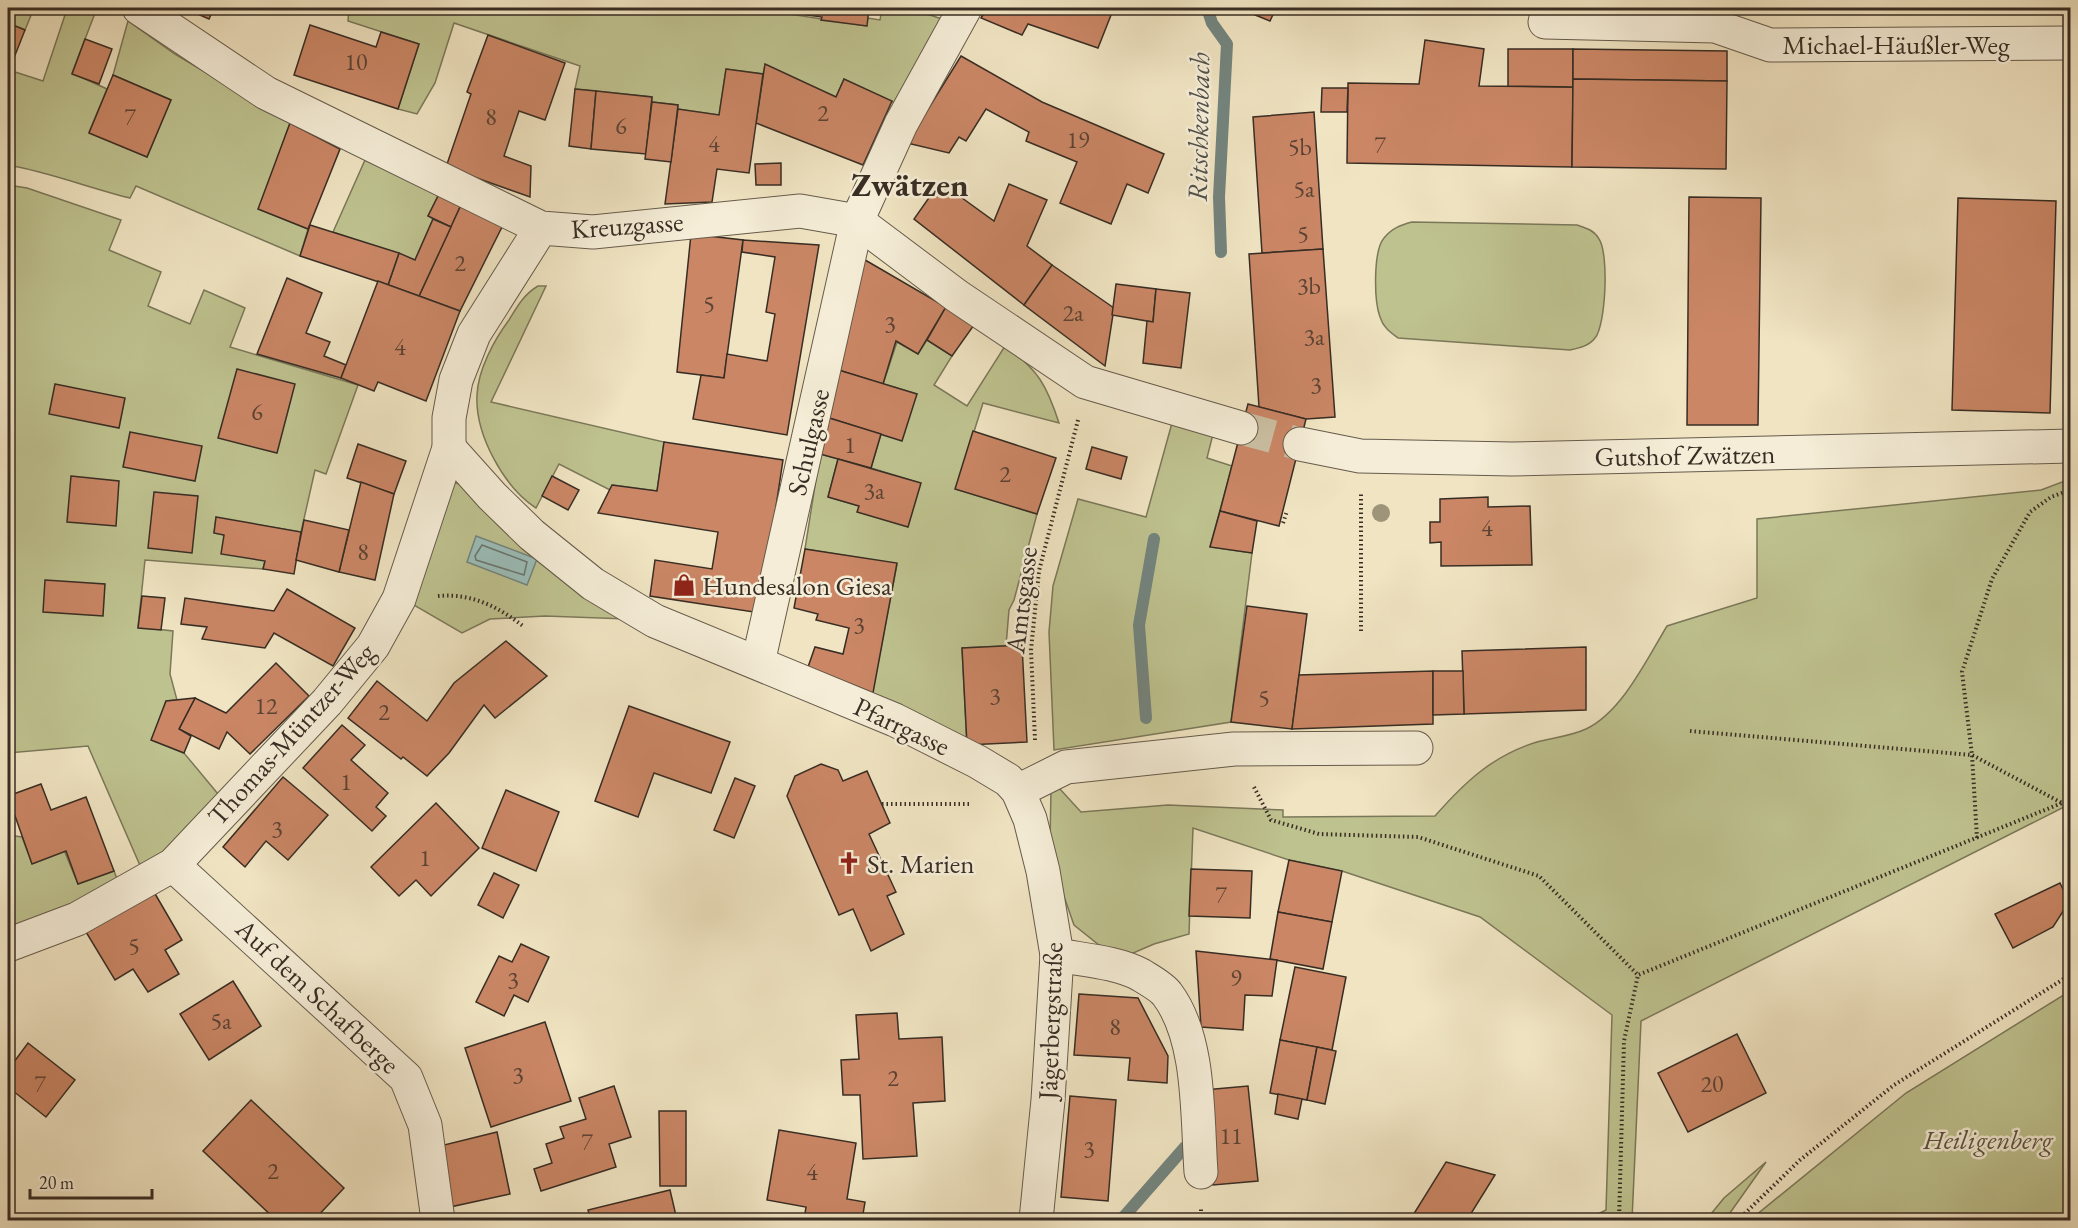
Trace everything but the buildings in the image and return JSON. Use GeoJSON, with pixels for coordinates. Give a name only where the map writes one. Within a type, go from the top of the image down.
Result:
{"type":"FeatureCollection","features":[{"type":"Feature","properties":{"kind":"street","name":"Kreuzgasse"},"geometry":{"type":"LineString","coordinates":[[139,8],[266,93],[541,228],[593,232],[800,211],[857,221],[957,296],[1085,382],[1241,428]]}},
{"type":"Feature","properties":{"kind":"street","name":"Schulgasse"},"geometry":{"type":"LineString","coordinates":[[758,663],[857,221],[902,123],[965,8]]}},
{"type":"Feature","properties":{"kind":"street","name":"Michael-Häußler-Weg"},"geometry":{"type":"LineString","coordinates":[[1545,22],[1715,26],[1770,45],[2070,44]]}},
{"type":"Feature","properties":{"kind":"street","name":"Thomas-Müntzer-Weg"},"geometry":{"type":"LineString","coordinates":[[8,945],[77,919],[173,865],[327,702],[373,646],[399,599],[449,448],[449,418],[456,380],[474,334],[541,228]]}},
{"type":"Feature","properties":{"kind":"street","name":"Gutshof Zwätzen"},"geometry":{"type":"LineString","coordinates":[[1300,444],[1360,456],[1512,459],[2070,446]]}},
{"type":"Feature","properties":{"kind":"street","name":"Pfarrgasse"},"geometry":{"type":"LineString","coordinates":[[449,448],[492,496],[524,527],[593,584],[655,621],[905,725],[978,762],[1008,780],[1018,791]]}},
{"type":"Feature","properties":{"kind":"street"},"geometry":{"type":"LineString","coordinates":[[1018,791],[1066,767],[1234,749],[1416,748]]}},
{"type":"Feature","properties":{"kind":"street","name":"Jägerbergstraße"},"geometry":{"type":"LineString","coordinates":[[1018,791],[1030,819],[1040,861],[1057,955],[1048,1100],[1036,1221]]}},
{"type":"Feature","properties":{"kind":"street","name":"Auf dem Schafberge"},"geometry":{"type":"LineString","coordinates":[[173,865],[406,1078],[425,1125],[438,1221]]}},
{"type":"Feature","properties":{"kind":"street"},"geometry":{"type":"LineString","coordinates":[[1057,955],[1111,966],[1140,975],[1166,992],[1182,1018],[1191,1051],[1201,1172]]}},
{"type":"Feature","properties":{"kind":"path","name":"Amtsgasse"},"geometry":{"type":"LineString","coordinates":[[1035,742],[1031,650],[1039,571],[1071,453]]}},
{"type":"Feature","properties":{"kind":"path"},"geometry":{"type":"LineString","coordinates":[[1977,838],[1972,755],[1962,672],[1992,579],[2030,512],[2050,496],[2070,489]]}},
{"type":"Feature","properties":{"kind":"path"},"geometry":{"type":"LineString","coordinates":[[1361,510],[1361,631]]}},
{"type":"Feature","properties":{"kind":"path"},"geometry":{"type":"LineString","coordinates":[[1283,523],[1287,511]]}},
{"type":"Feature","properties":{"kind":"path"},"geometry":{"type":"LineString","coordinates":[[399,599],[459,594],[500,608],[523,626]]}},
{"type":"Feature","properties":{"kind":"path"},"geometry":{"type":"LineString","coordinates":[[1690,731],[1972,755],[2062,803]]}},
{"type":"Feature","properties":{"kind":"path"},"geometry":{"type":"LineString","coordinates":[[1234,749],[1271,820],[1319,834],[1418,837],[1539,876],[1638,975]]}},
{"type":"Feature","properties":{"kind":"path"},"geometry":{"type":"LineString","coordinates":[[1638,975],[2070,801]]}},
{"type":"Feature","properties":{"kind":"path"},"geometry":{"type":"LineString","coordinates":[[882,804],[974,804]]}},
{"type":"Feature","properties":{"kind":"path"},"geometry":{"type":"LineString","coordinates":[[1619,1221],[1624,1041],[1638,975]]}},
{"type":"Feature","properties":{"kind":"path"},"geometry":{"type":"LineString","coordinates":[[1738,1221],[1800,1160],[1894,1085],[2070,975]]}},
{"type":"Feature","properties":{"kind":"green space"},"geometry":{"type":"Polygon","coordinates":[[[8,8],[34,8],[25,30],[8,23],[8,8]]]}},
{"type":"Feature","properties":{"kind":"green space"},"geometry":{"type":"Polygon","coordinates":[[[78,8],[97,8],[72,73],[107,89],[89,132],[147,157],[171,100],[113,75],[128,21],[175,54],[290,123],[259,209],[308,229],[300,256],[136,186],[130,198],[8,165],[9,70],[43,81],[67,9],[76,11],[78,8]]]}},
{"type":"Feature","properties":{"kind":"green space"},"geometry":{"type":"Polygon","coordinates":[[[349,8],[750,8],[866,26],[868,18],[880,20],[882,8],[930,15],[945,20],[897,104],[844,79],[836,97],[765,65],[763,74],[726,69],[719,115],[678,109],[678,105],[652,102],[652,97],[575,89],[580,66],[454,23],[435,83],[417,114],[398,109],[419,44],[348,21],[349,8]]]}},
{"type":"Feature","properties":{"kind":"green space"},"geometry":{"type":"Polygon","coordinates":[[[365,160],[439,194],[428,216],[433,219],[415,260],[333,232],[365,160]]]}},
{"type":"Feature","properties":{"kind":"green space"},"geometry":{"type":"Polygon","coordinates":[[[8,185],[27,188],[121,220],[109,250],[161,272],[148,306],[190,324],[204,290],[245,308],[230,347],[358,385],[326,474],[315,470],[301,532],[216,518],[214,533],[224,535],[265,561],[263,569],[145,560],[138,627],[173,631],[170,674],[177,700],[166,701],[152,740],[184,753],[223,800],[142,870],[88,746],[8,753],[8,185]]]}},
{"type":"Feature","properties":{"kind":"green space"},"geometry":{"type":"Polygon","coordinates":[[[1412,222],[1577,225],[1592,231],[1602,247],[1605,273],[1602,319],[1595,338],[1587,345],[1570,350],[1398,338],[1381,321],[1376,288],[1376,264],[1380,244],[1384,238],[1397,227],[1412,222]]]}},
{"type":"Feature","properties":{"kind":"green space"},"geometry":{"type":"Polygon","coordinates":[[[538,286],[546,286],[491,402],[664,442],[657,491],[613,485],[610,490],[559,464],[536,508],[513,487],[494,459],[486,443],[478,410],[477,395],[480,376],[503,328],[525,297],[538,286]]]}},
{"type":"Feature","properties":{"kind":"green space"},"geometry":{"type":"Polygon","coordinates":[[[927,340],[952,356],[934,385],[967,406],[1005,346],[1026,363],[1040,379],[1059,423],[983,403],[956,489],[1037,514],[1014,600],[1009,610],[1006,646],[962,648],[967,745],[871,699],[897,564],[805,549],[820,454],[838,459],[828,497],[859,506],[908,526],[920,483],[871,468],[881,434],[917,394],[883,384],[897,342],[918,354],[927,340]]]}},
{"type":"Feature","properties":{"kind":"green space"},"geometry":{"type":"Polygon","coordinates":[[[1172,423],[1213,434],[1207,458],[1232,466],[1210,547],[1252,553],[1231,722],[1054,750],[1049,632],[1053,586],[1078,499],[1146,517],[1172,423]]]}},
{"type":"Feature","properties":{"kind":"green space"},"geometry":{"type":"Polygon","coordinates":[[[2070,479],[2070,804],[1641,1021],[1632,1220],[1586,1220],[1606,1210],[1612,1015],[1480,917],[1342,871],[1289,860],[1193,828],[1189,934],[1154,944],[1131,954],[1099,945],[1074,925],[1061,888],[1050,841],[1051,791],[1060,789],[1081,812],[1168,805],[1283,810],[1283,817],[1435,816],[1457,792],[1493,762],[1521,748],[1586,729],[1599,721],[1622,698],[1667,626],[1757,598],[1757,519],[2041,490],[2070,479]]]}},
{"type":"Feature","properties":{"kind":"green space"},"geometry":{"type":"Polygon","coordinates":[[[454,483],[463,484],[626,619],[545,616],[490,619],[462,633],[412,604],[454,483]]]}},
{"type":"Feature","properties":{"kind":"green space"},"geometry":{"type":"Polygon","coordinates":[[[8,835],[22,837],[32,863],[64,850],[78,884],[114,871],[119,884],[8,934],[8,835]]]}},
{"type":"Feature","properties":{"kind":"green space","name":"Heiligenberg"},"geometry":{"type":"Polygon","coordinates":[[[2070,991],[2070,1220],[1750,1220],[1906,1093],[2070,991]]]}},
{"type":"Feature","properties":{"kind":"green space"},"geometry":{"type":"Polygon","coordinates":[[[1766,1162],[1725,1220],[1706,1220],[1724,1198],[1766,1162]]]}},
{"type":"Feature","properties":{"kind":"water"},"geometry":{"type":"Polygon","coordinates":[[[476,536],[537,559],[527,585],[467,562],[476,536]]]}},
{"type":"Feature","properties":{"kind":"waterway","name":"Ritschkenbach"},"geometry":{"type":"LineString","coordinates":[[1207,8],[1212,23],[1227,44],[1219,197],[1221,252]]}},
{"type":"Feature","properties":{"kind":"waterway","name":"Ritschkenbach"},"geometry":{"type":"LineString","coordinates":[[1146,718],[1139,625],[1154,539]]}},
{"type":"Feature","properties":{"kind":"waterway","name":"Ritschkenbach"},"geometry":{"type":"LineString","coordinates":[[1121,1220],[1185,1147]]}},
{"type":"Feature","properties":{"kind":"tunnel"},"geometry":{"type":"LineString","coordinates":[[1241,428],[1300,444]]}},
{"type":"Feature","properties":{"kind":"place","name":"Hundesalon Giesa"},"geometry":{"type":"Point","coordinates":[684,585]}},
{"type":"Feature","properties":{"kind":"place","name":"St. Marien"},"geometry":{"type":"Point","coordinates":[849,863]}},
{"type":"Feature","properties":{"kind":"district","name":"Zwätzen"},"geometry":{"type":"Point","coordinates":[910,184]}}]}
